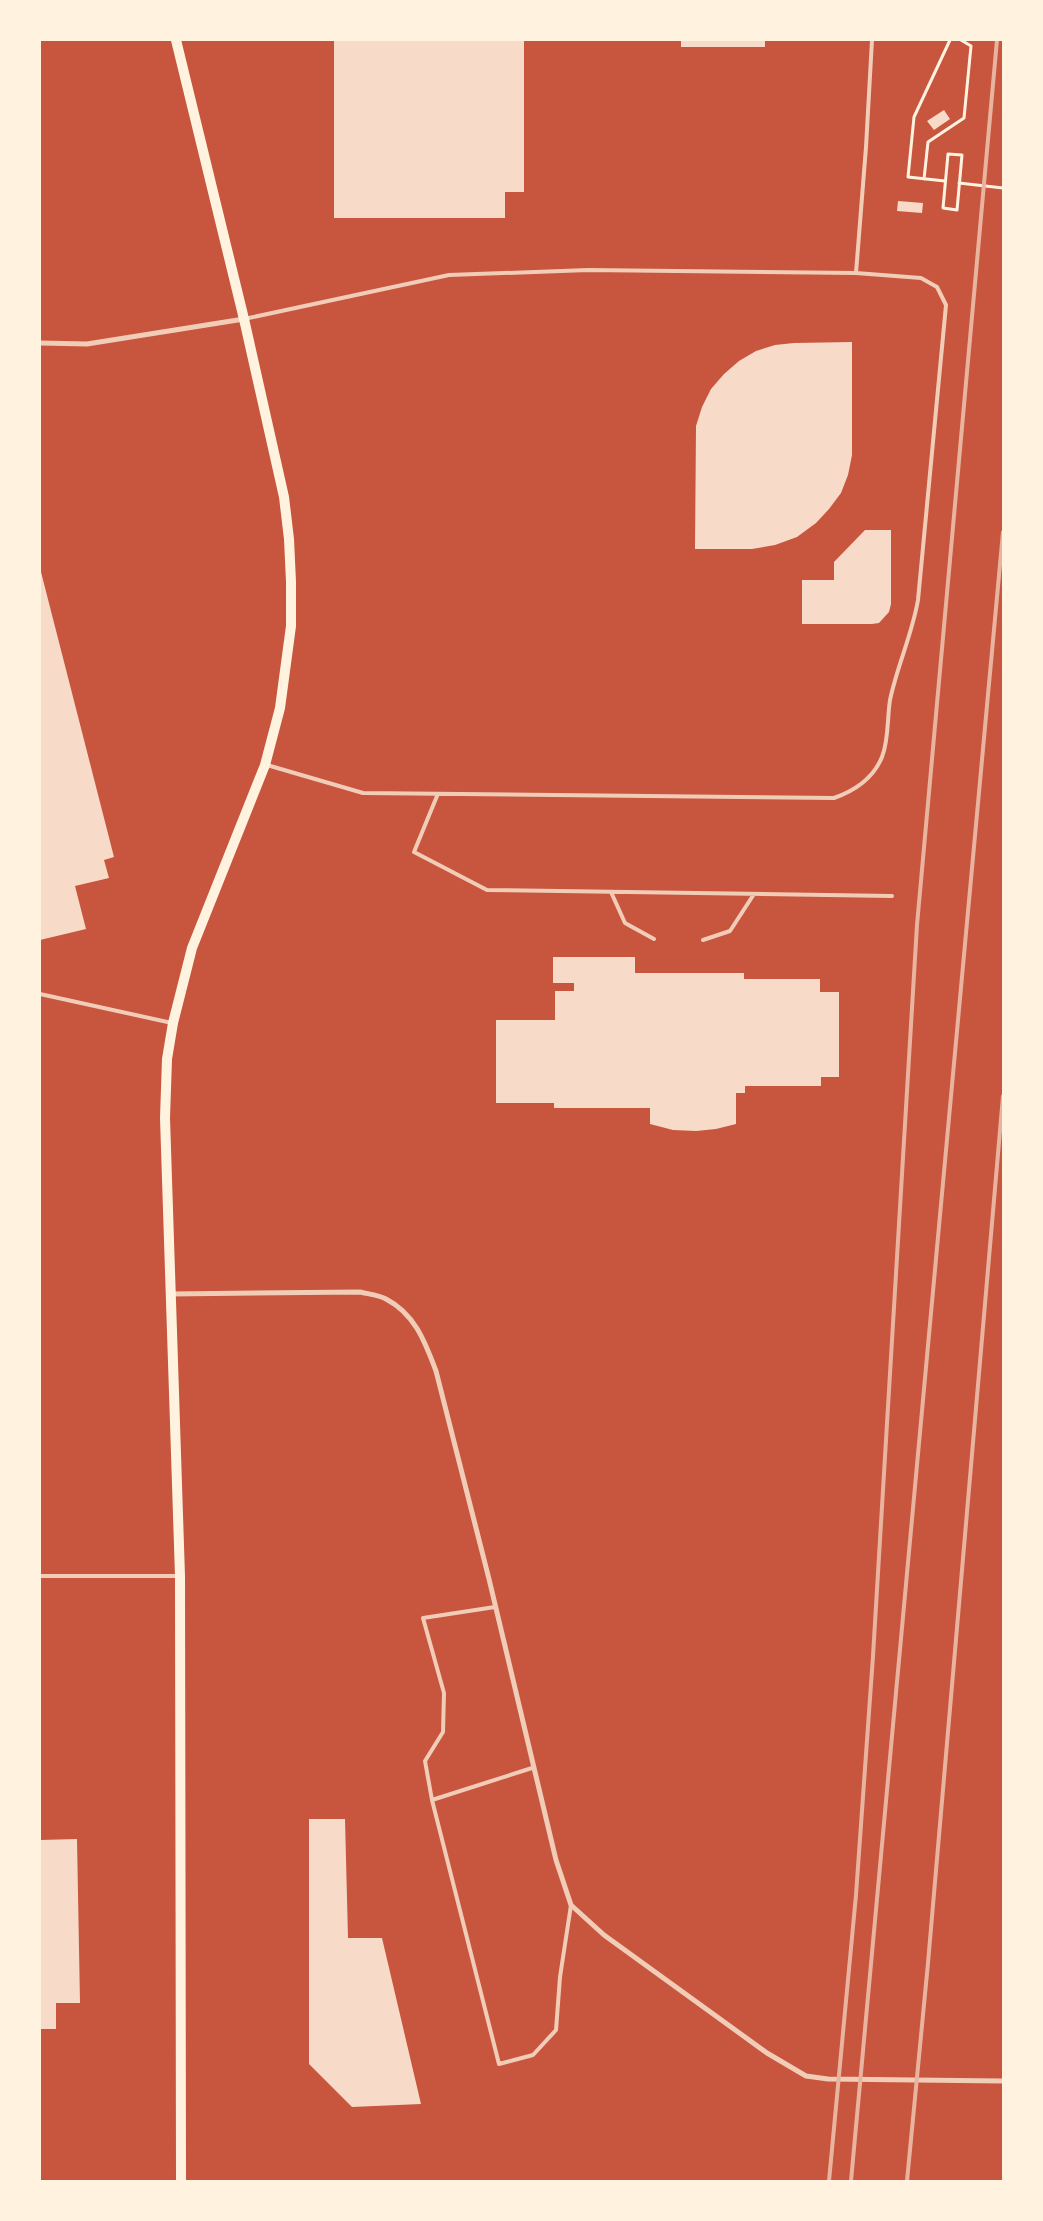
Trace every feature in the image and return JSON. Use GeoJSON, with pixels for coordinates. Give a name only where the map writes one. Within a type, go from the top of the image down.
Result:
{"type":"FeatureCollection","features":[{"type":"Feature","properties":{"kind":"main road"},"geometry":{"type":"LineString","coordinates":[[176,40],[244,319],[284,496],[292,582],[287,667],[280,708],[265,765],[192,948],[173,1024],[167,1059],[165,1118],[180,1576],[182,2181]]}},
{"type":"Feature","properties":{"kind":"street"},"geometry":{"type":"LineString","coordinates":[[40,344],[87,344],[244,319]]}},
{"type":"Feature","properties":{"kind":"street"},"geometry":{"type":"LineString","coordinates":[[171,1294],[360,1292],[385,1298],[408,1314],[424,1338],[436,1371],[495,1606],[532,1768],[556,1860],[571,1905],[612,1941],[766,2053],[806,2076],[828,2079],[1003,2081]]}},
{"type":"Feature","properties":{"kind":"lane"},"geometry":{"type":"LineString","coordinates":[[856,273],[872,40]]}},
{"type":"Feature","properties":{"kind":"lane"},"geometry":{"type":"LineString","coordinates":[[244,319],[426,279],[468,274],[588,270],[856,273],[921,278],[930,281],[937,287],[946,305],[918,600],[909,642],[899,668],[890,701],[886,741],[882,758],[862,784],[848,793],[834,798],[436,796],[363,793],[265,765]]}},
{"type":"Feature","properties":{"kind":"lane"},"geometry":{"type":"LineString","coordinates":[[436,796],[414,852],[487,890],[892,896]]}},
{"type":"Feature","properties":{"kind":"lane"},"geometry":{"type":"LineString","coordinates":[[611,892],[625,923],[654,939]]}},
{"type":"Feature","properties":{"kind":"lane"},"geometry":{"type":"LineString","coordinates":[[703,940],[730,931],[754,894]]}},
{"type":"Feature","properties":{"kind":"lane"},"geometry":{"type":"LineString","coordinates":[[40,994],[173,1024]]}},
{"type":"Feature","properties":{"kind":"lane"},"geometry":{"type":"LineString","coordinates":[[40,1576],[180,1576]]}},
{"type":"Feature","properties":{"kind":"lane"},"geometry":{"type":"LineString","coordinates":[[495,1606],[423,1618],[444,1693],[443,1732],[425,1761],[432,1800],[500,2064],[533,2056],[556,2030],[560,1977],[571,1905]]}},
{"type":"Feature","properties":{"kind":"lane"},"geometry":{"type":"LineString","coordinates":[[432,1800],[532,1768]]}},
{"type":"Feature","properties":{"kind":"path"},"geometry":{"type":"LineString","coordinates":[[945,181],[908,177],[914,117],[950,40]]}},
{"type":"Feature","properties":{"kind":"path"},"geometry":{"type":"LineString","coordinates":[[924,179],[928,142],[964,118],[971,46],[961,40]]}},
{"type":"Feature","properties":{"kind":"path"},"geometry":{"type":"LineString","coordinates":[[948,154],[962,155],[959,183],[956,210],[943,208],[948,154]]}},
{"type":"Feature","properties":{"kind":"path"},"geometry":{"type":"LineString","coordinates":[[959,183],[1003,188]]}},
{"type":"Feature","properties":{"kind":"building"},"geometry":{"type":"Polygon","coordinates":[[[334,40],[524,40],[524,192],[505,192],[505,218],[334,218],[334,40]]]}},
{"type":"Feature","properties":{"kind":"building"},"geometry":{"type":"Polygon","coordinates":[[[681,40],[765,40],[765,47],[681,47],[681,40]]]}},
{"type":"Feature","properties":{"kind":"building"},"geometry":{"type":"Polygon","coordinates":[[[944,110],[950,119],[934,130],[927,121],[944,110]]]}},
{"type":"Feature","properties":{"kind":"building"},"geometry":{"type":"Polygon","coordinates":[[[898,201],[923,203],[922,213],[897,211],[898,201]]]}},
{"type":"Feature","properties":{"kind":"building"},"geometry":{"type":"Polygon","coordinates":[[[852,342],[852,455],[848,475],[841,493],[829,509],[816,523],[797,537],[775,545],[752,549],[695,549],[696,426],[702,407],[711,389],[739,361],[756,351],[775,345],[794,343],[852,342]]]}},
{"type":"Feature","properties":{"kind":"building"},"geometry":{"type":"Polygon","coordinates":[[[865,530],[891,530],[891,604],[889,612],[879,623],[872,624],[802,624],[802,580],[834,580],[834,562],[865,530]]]}},
{"type":"Feature","properties":{"kind":"building"},"geometry":{"type":"Polygon","coordinates":[[[41,572],[114,857],[104,860],[109,878],[75,886],[86,929],[40,940],[41,572]]]}},
{"type":"Feature","properties":{"kind":"building"},"geometry":{"type":"Polygon","coordinates":[[[553,957],[635,957],[635,973],[744,973],[744,979],[820,979],[820,992],[839,992],[839,1077],[821,1077],[821,1086],[745,1086],[745,1093],[736,1093],[736,1124],[696,1131],[673,1130],[650,1124],[650,1108],[554,1108],[554,1103],[496,1103],[496,1020],[555,1020],[555,991],[574,991],[574,983],[553,983],[553,957]]]}},
{"type":"Feature","properties":{"kind":"building"},"geometry":{"type":"Polygon","coordinates":[[[309,1819],[345,1819],[348,1938],[382,1938],[421,2104],[352,2107],[309,2064],[309,1819]]]}},
{"type":"Feature","properties":{"kind":"building"},"geometry":{"type":"Polygon","coordinates":[[[77,1839],[80,2003],[56,2003],[56,2029],[40,2029],[40,1840],[77,1839]]]}},
{"type":"Feature","properties":{"kind":"railway"},"geometry":{"type":"LineString","coordinates":[[829,2181],[856,1895],[873,1656],[917,925],[997,40]]}},
{"type":"Feature","properties":{"kind":"railway"},"geometry":{"type":"LineString","coordinates":[[851,2181],[1003,532]]}},
{"type":"Feature","properties":{"kind":"railway"},"geometry":{"type":"LineString","coordinates":[[907,2181],[928,1963],[1003,1096]]}}]}
